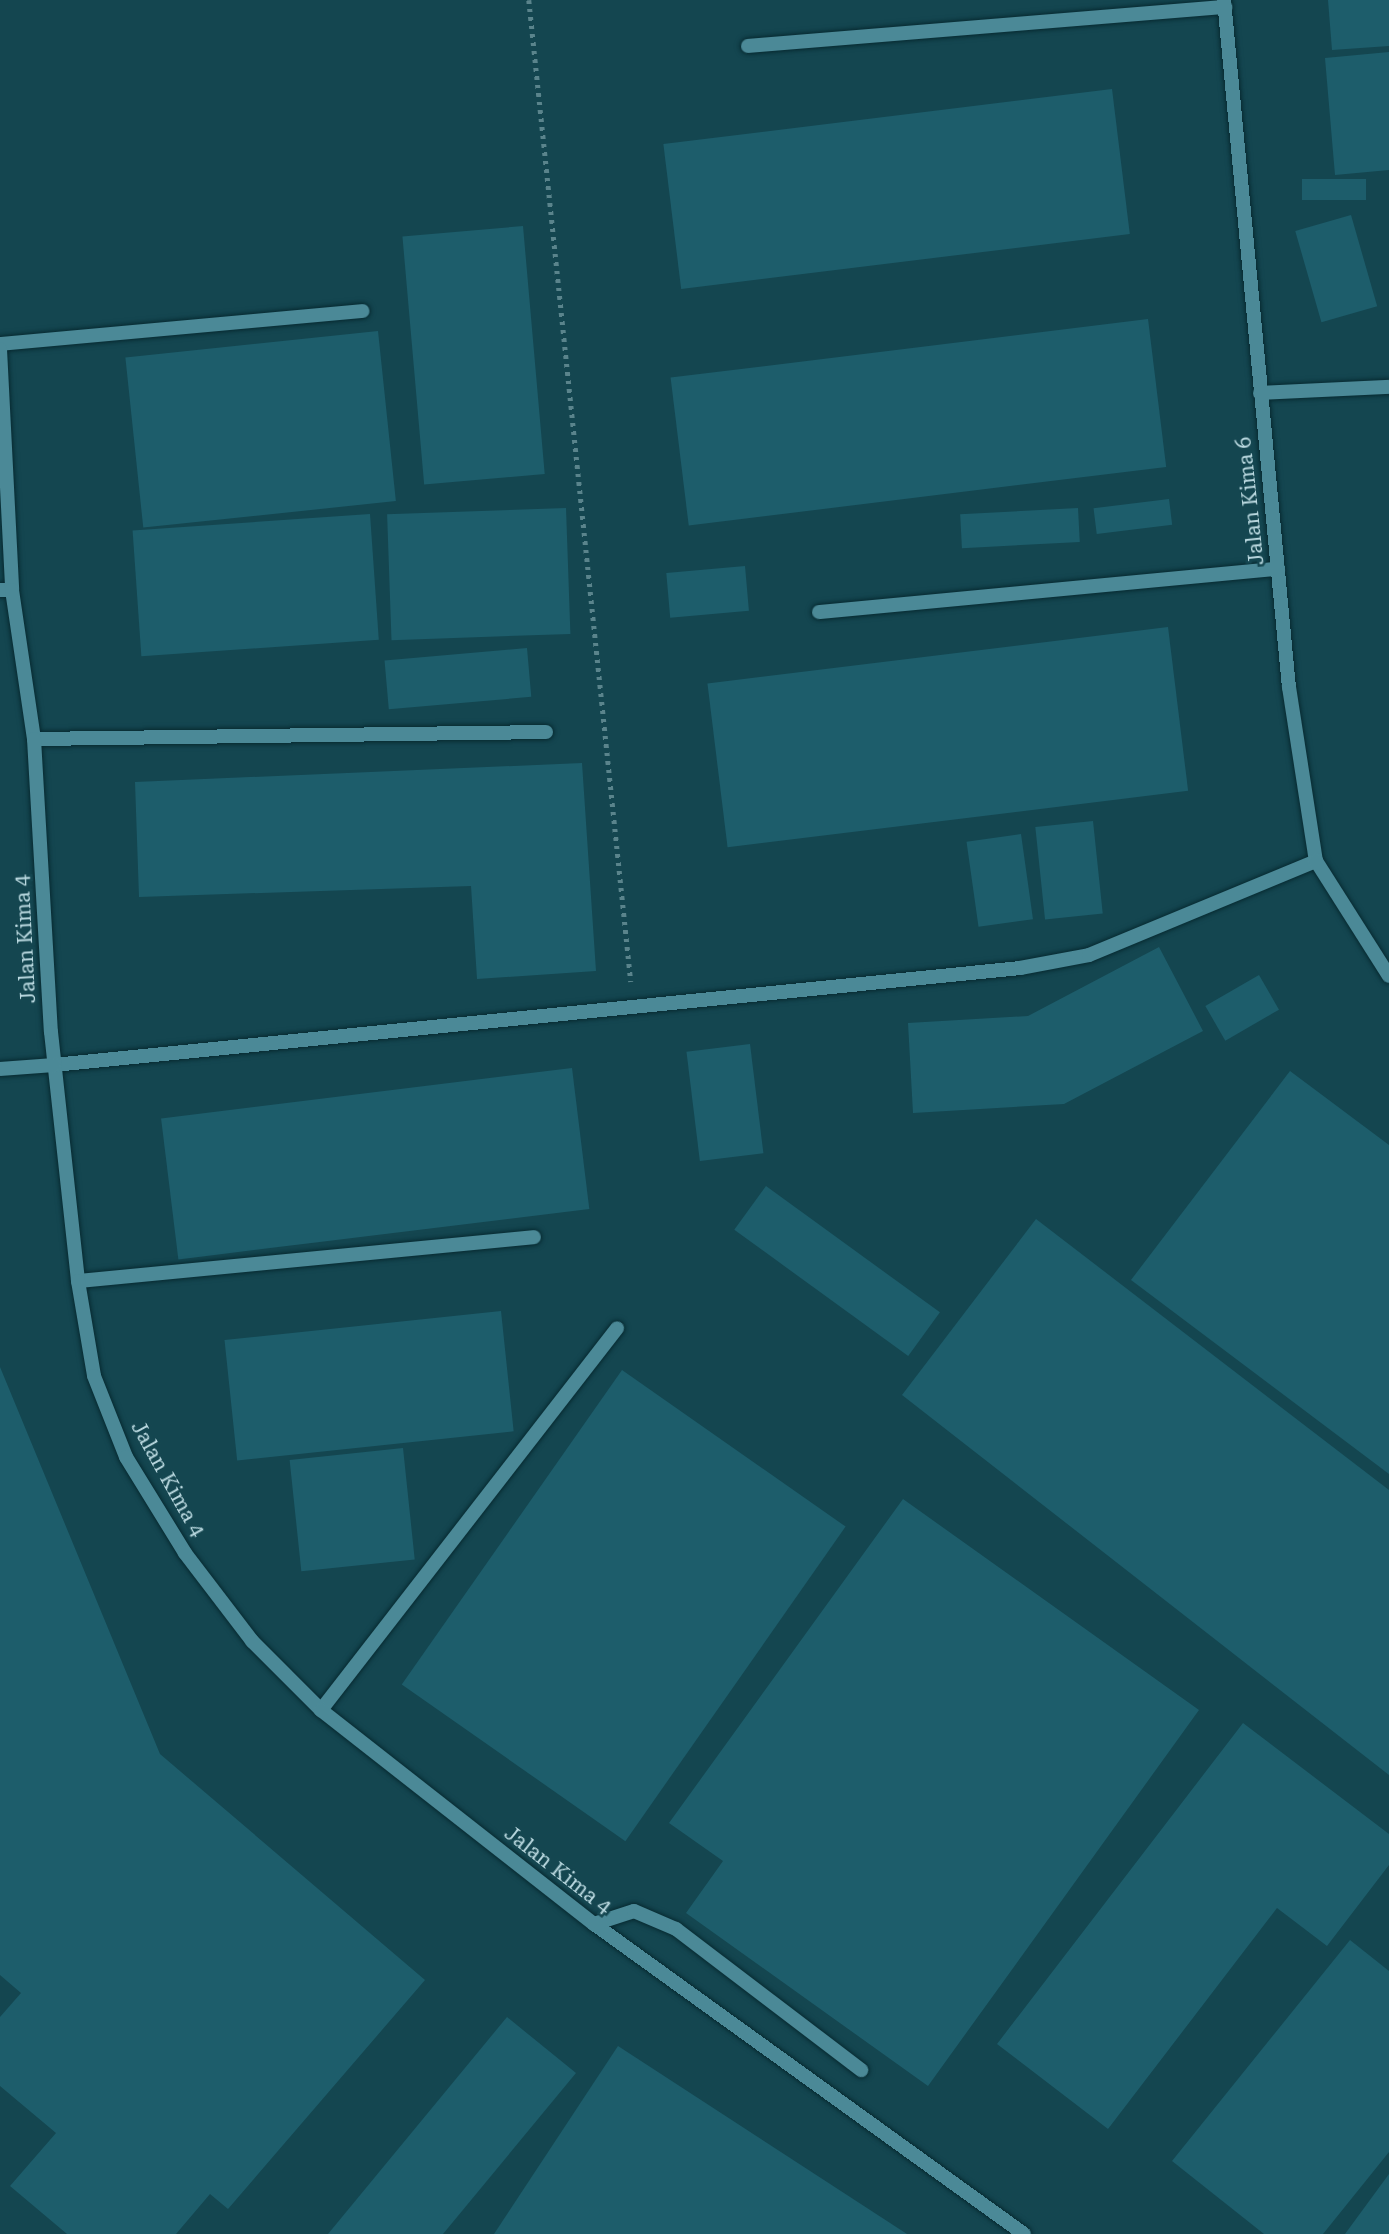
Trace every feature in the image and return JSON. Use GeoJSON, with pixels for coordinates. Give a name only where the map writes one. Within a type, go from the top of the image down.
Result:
{"type":"FeatureCollection","features":[{"type":"Feature","properties":{"kind":"street"},"geometry":{"type":"LineString","coordinates":[[748,46],[1224,3]]}},
{"type":"Feature","properties":{"kind":"street","name":"Jalan Kima 6"},"geometry":{"type":"LineString","coordinates":[[1224,3],[1289,687],[1316,861],[1389,976]]}},
{"type":"Feature","properties":{"kind":"street"},"geometry":{"type":"LineString","coordinates":[[0,346],[363,311]]}},
{"type":"Feature","properties":{"kind":"street","name":"Jalan Kima 4"},"geometry":{"type":"LineString","coordinates":[[0,346],[6,590],[34,739],[54,1065],[78,1281],[94,1376],[126,1457],[185,1553],[252,1641],[321,1710],[594,1924],[1024,2234]]}},
{"type":"Feature","properties":{"kind":"street"},"geometry":{"type":"LineString","coordinates":[[1260,393],[1389,387]]}},
{"type":"Feature","properties":{"kind":"street"},"geometry":{"type":"LineString","coordinates":[[819,611],[1278,569]]}},
{"type":"Feature","properties":{"kind":"street"},"geometry":{"type":"LineString","coordinates":[[34,739],[546,732]]}},
{"type":"Feature","properties":{"kind":"street"},"geometry":{"type":"LineString","coordinates":[[0,1069],[1020,968],[1088,955],[1316,861]]}},
{"type":"Feature","properties":{"kind":"street"},"geometry":{"type":"LineString","coordinates":[[78,1281],[534,1237]]}},
{"type":"Feature","properties":{"kind":"street"},"geometry":{"type":"LineString","coordinates":[[321,1710],[617,1328]]}},
{"type":"Feature","properties":{"kind":"street"},"geometry":{"type":"LineString","coordinates":[[594,1924],[634,1911],[676,1930],[861,2070]]}},
{"type":"Feature","properties":{"kind":"path"},"geometry":{"type":"LineString","coordinates":[[529,0],[634,1007]]}},
{"type":"Feature","properties":{"kind":"building"},"geometry":{"type":"Polygon","coordinates":[[[1328,0],[1389,0],[1389,46],[1332,50],[1328,0]]]}},
{"type":"Feature","properties":{"kind":"building"},"geometry":{"type":"Polygon","coordinates":[[[1389,52],[1389,170],[1335,175],[1325,58],[1389,52]]]}},
{"type":"Feature","properties":{"kind":"building"},"geometry":{"type":"Polygon","coordinates":[[[1112,89],[1130,234],[681,289],[663,144],[1112,89]]]}},
{"type":"Feature","properties":{"kind":"building"},"geometry":{"type":"Polygon","coordinates":[[[1302,179],[1366,179],[1366,200],[1302,200],[1302,179]]]}},
{"type":"Feature","properties":{"kind":"building"},"geometry":{"type":"Polygon","coordinates":[[[1351,215],[1377,306],[1321,322],[1295,231],[1351,215]]]}},
{"type":"Feature","properties":{"kind":"building"},"geometry":{"type":"Polygon","coordinates":[[[523,226],[545,474],[424,485],[402,237],[523,226]]]}},
{"type":"Feature","properties":{"kind":"building"},"geometry":{"type":"Polygon","coordinates":[[[1148,319],[1166,467],[689,526],[671,378],[1148,319]]]}},
{"type":"Feature","properties":{"kind":"building"},"geometry":{"type":"Polygon","coordinates":[[[378,331],[396,501],[143,528],[125,358],[378,331]]]}},
{"type":"Feature","properties":{"kind":"building"},"geometry":{"type":"Polygon","coordinates":[[[1169,499],[1172,525],[1097,534],[1094,508],[1169,499]]]}},
{"type":"Feature","properties":{"kind":"building"},"geometry":{"type":"Polygon","coordinates":[[[566,508],[570,634],[392,640],[387,514],[566,508]]]}},
{"type":"Feature","properties":{"kind":"building"},"geometry":{"type":"Polygon","coordinates":[[[1078,508],[1080,542],[962,548],[960,514],[1078,508]]]}},
{"type":"Feature","properties":{"kind":"building"},"geometry":{"type":"Polygon","coordinates":[[[370,514],[379,640],[141,656],[133,531],[370,514]]]}},
{"type":"Feature","properties":{"kind":"building"},"geometry":{"type":"Polygon","coordinates":[[[745,566],[749,611],[670,618],[666,573],[745,566]]]}},
{"type":"Feature","properties":{"kind":"building"},"geometry":{"type":"Polygon","coordinates":[[[1168,627],[1188,791],[728,847],[707,684],[1168,627]]]}},
{"type":"Feature","properties":{"kind":"building"},"geometry":{"type":"Polygon","coordinates":[[[527,648],[531,697],[389,709],[385,660],[527,648]]]}},
{"type":"Feature","properties":{"kind":"building"},"geometry":{"type":"Polygon","coordinates":[[[582,763],[596,971],[477,979],[471,886],[139,897],[135,782],[582,763]]]}},
{"type":"Feature","properties":{"kind":"building"},"geometry":{"type":"Polygon","coordinates":[[[1093,821],[1103,913],[1045,920],[1035,827],[1093,821]]]}},
{"type":"Feature","properties":{"kind":"building"},"geometry":{"type":"Polygon","coordinates":[[[1021,834],[1033,919],[979,927],[967,842],[1021,834]]]}},
{"type":"Feature","properties":{"kind":"building"},"geometry":{"type":"Polygon","coordinates":[[[1159,947],[1203,1031],[1064,1104],[913,1113],[908,1023],[1028,1016],[1159,947]]]}},
{"type":"Feature","properties":{"kind":"building"},"geometry":{"type":"Polygon","coordinates":[[[1259,975],[1279,1010],[1225,1041],[1205,1006],[1259,975]]]}},
{"type":"Feature","properties":{"kind":"building"},"geometry":{"type":"Polygon","coordinates":[[[750,1044],[763,1153],[700,1161],[686,1052],[750,1044]]]}},
{"type":"Feature","properties":{"kind":"building"},"geometry":{"type":"Polygon","coordinates":[[[572,1068],[589,1209],[178,1259],[161,1118],[572,1068]]]}},
{"type":"Feature","properties":{"kind":"building"},"geometry":{"type":"Polygon","coordinates":[[[1290,1071],[1389,1145],[1389,1474],[1131,1280],[1290,1071]]]}},
{"type":"Feature","properties":{"kind":"building"},"geometry":{"type":"Polygon","coordinates":[[[766,1186],[940,1312],[908,1356],[734,1230],[766,1186]]]}},
{"type":"Feature","properties":{"kind":"building"},"geometry":{"type":"Polygon","coordinates":[[[1036,1219],[1389,1490],[1389,1775],[902,1395],[1036,1219]]]}},
{"type":"Feature","properties":{"kind":"building"},"geometry":{"type":"Polygon","coordinates":[[[501,1311],[514,1431],[237,1460],[225,1340],[501,1311]]]}},
{"type":"Feature","properties":{"kind":"building"},"geometry":{"type":"Polygon","coordinates":[[[0,1367],[160,1754],[425,1980],[228,2209],[210,2194],[176,2234],[67,2234],[10,2186],[56,2133],[0,2086],[0,2017],[21,1993],[0,1975],[0,1367]]]}},
{"type":"Feature","properties":{"kind":"building"},"geometry":{"type":"Polygon","coordinates":[[[622,1370],[846,1527],[625,1841],[402,1685],[622,1370]]]}},
{"type":"Feature","properties":{"kind":"building"},"geometry":{"type":"Polygon","coordinates":[[[403,1448],[415,1559],[301,1571],[290,1460],[403,1448]]]}},
{"type":"Feature","properties":{"kind":"building"},"geometry":{"type":"Polygon","coordinates":[[[903,1499],[1199,1710],[928,2086],[686,1913],[723,1861],[669,1823],[903,1499]]]}},
{"type":"Feature","properties":{"kind":"building"},"geometry":{"type":"Polygon","coordinates":[[[1243,1723],[1389,1834],[1389,1865],[1327,1946],[1277,1908],[1108,2129],[997,2044],[1243,1723]]]}},
{"type":"Feature","properties":{"kind":"building"},"geometry":{"type":"Polygon","coordinates":[[[1350,1940],[1389,1971],[1389,2152],[1323,2234],[1264,2234],[1172,2161],[1350,1940]]]}},
{"type":"Feature","properties":{"kind":"building"},"geometry":{"type":"Polygon","coordinates":[[[507,2017],[576,2073],[443,2234],[328,2234],[507,2017]]]}},
{"type":"Feature","properties":{"kind":"building"},"geometry":{"type":"Polygon","coordinates":[[[618,2046],[907,2234],[494,2234],[618,2046]]]}},
{"type":"Feature","properties":{"kind":"building"},"geometry":{"type":"Polygon","coordinates":[[[1389,2174],[1389,2234],[1345,2234],[1389,2174]]]}}]}
